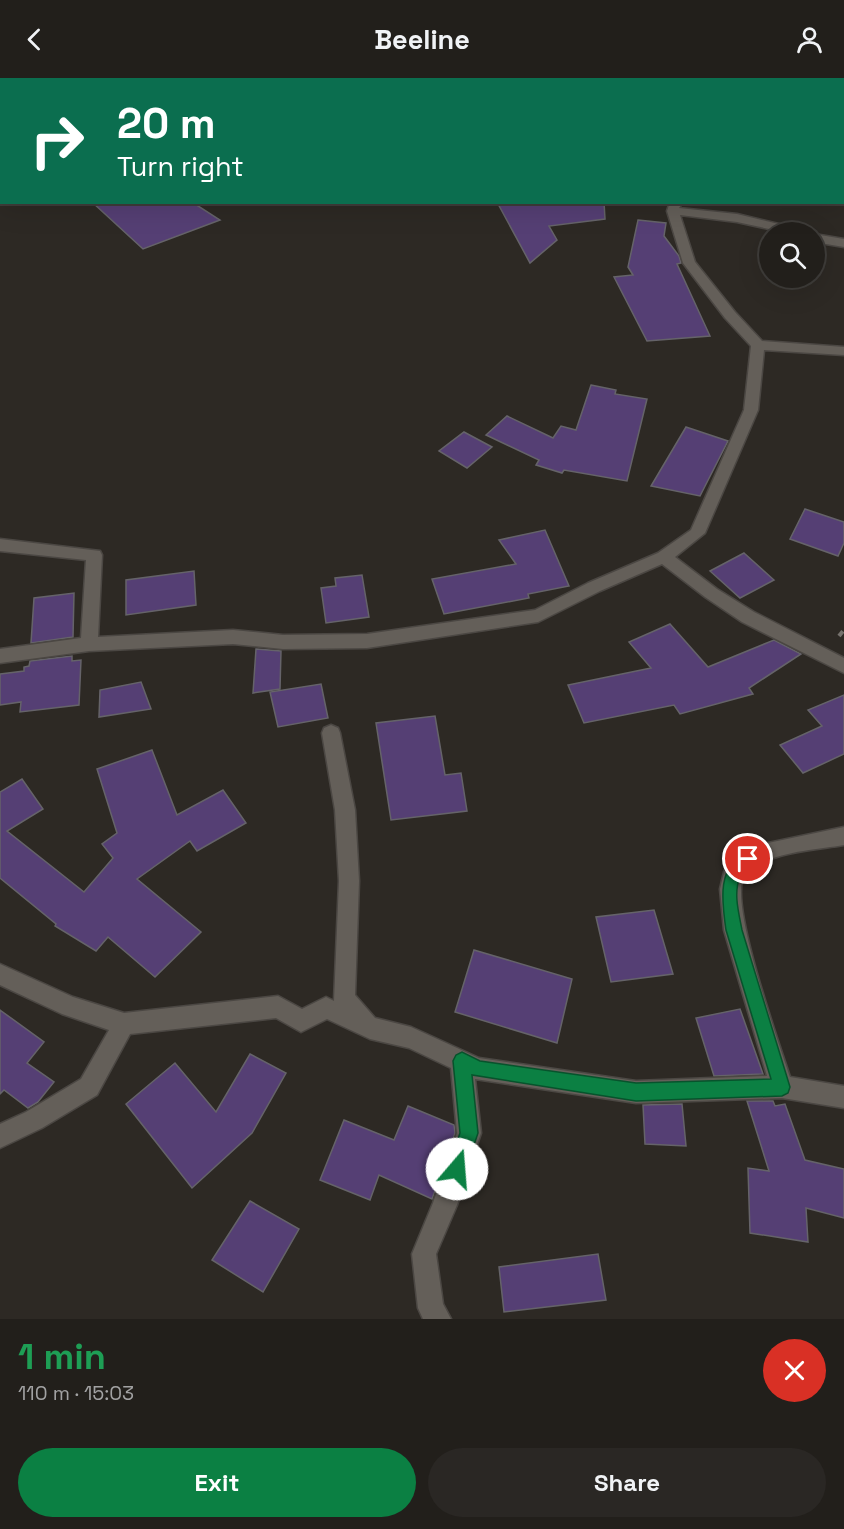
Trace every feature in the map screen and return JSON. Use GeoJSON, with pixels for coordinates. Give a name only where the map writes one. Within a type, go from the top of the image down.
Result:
{"type":"FeatureCollection","features":[{"type":"Feature","properties":{"kind":"street"},"geometry":{"type":"LineString","coordinates":[[759,223],[675,207],[689,263],[730,315],[758,345],[844,351]]}},
{"type":"Feature","properties":{"kind":"street"},"geometry":{"type":"LineString","coordinates":[[825,240],[844,243]]}},
{"type":"Feature","properties":{"kind":"street"},"geometry":{"type":"LineString","coordinates":[[0,656],[89,644],[233,637],[283,642],[367,641],[537,616],[594,587],[664,558],[698,533],[752,410],[758,345]]}},
{"type":"Feature","properties":{"kind":"street"},"geometry":{"type":"LineString","coordinates":[[0,545],[94,555],[89,644]]}},
{"type":"Feature","properties":{"kind":"street"},"geometry":{"type":"LineString","coordinates":[[664,558],[711,593],[756,622],[844,666]]}},
{"type":"Feature","properties":{"kind":"street"},"geometry":{"type":"LineString","coordinates":[[331,733],[345,810],[349,881],[344,999],[370,1028]]}},
{"type":"Feature","properties":{"kind":"street"},"geometry":{"type":"LineString","coordinates":[[782,1087],[734,930],[730,889],[734,872],[748,859],[766,851],[844,836]]}},
{"type":"Feature","properties":{"kind":"street"},"geometry":{"type":"LineString","coordinates":[[0,974],[70,1007],[124,1024],[278,1007],[301,1021],[326,1008],[370,1028],[411,1038],[478,1069],[636,1092],[782,1087],[844,1097]]}},
{"type":"Feature","properties":{"kind":"street"},"geometry":{"type":"LineString","coordinates":[[0,1136],[34,1120],[89,1087],[124,1024]]}},
{"type":"Feature","properties":{"kind":"street"},"geometry":{"type":"LineString","coordinates":[[438,1319],[431,1308],[424,1254],[445,1205],[469,1133],[462,1061]]}},
{"type":"Feature","properties":{"kind":"building"},"geometry":{"type":"Polygon","coordinates":[[[94,204],[195,204],[220,220],[143,249],[94,204]]]}},
{"type":"Feature","properties":{"kind":"building"},"geometry":{"type":"Polygon","coordinates":[[[498,204],[604,204],[605,219],[549,226],[557,240],[530,263],[498,204]]]}},
{"type":"Feature","properties":{"kind":"building"},"geometry":{"type":"Polygon","coordinates":[[[638,220],[666,223],[664,236],[679,256],[681,263],[677,264],[710,336],[647,341],[614,277],[633,275],[628,267],[638,220]]]}},
{"type":"Feature","properties":{"kind":"building"},"geometry":{"type":"Polygon","coordinates":[[[591,385],[616,390],[615,394],[647,399],[627,481],[564,470],[562,473],[536,465],[539,460],[486,435],[507,416],[553,438],[561,426],[576,430],[591,385]]]}},
{"type":"Feature","properties":{"kind":"building"},"geometry":{"type":"Polygon","coordinates":[[[686,427],[728,441],[700,496],[651,486],[686,427]]]}},
{"type":"Feature","properties":{"kind":"building"},"geometry":{"type":"Polygon","coordinates":[[[464,432],[492,447],[467,468],[439,451],[464,432]]]}},
{"type":"Feature","properties":{"kind":"building"},"geometry":{"type":"Polygon","coordinates":[[[805,509],[844,522],[844,543],[838,556],[790,539],[805,509]]]}},
{"type":"Feature","properties":{"kind":"building"},"geometry":{"type":"Polygon","coordinates":[[[545,530],[569,586],[528,594],[529,598],[444,614],[432,579],[516,564],[499,540],[545,530]]]}},
{"type":"Feature","properties":{"kind":"building"},"geometry":{"type":"Polygon","coordinates":[[[744,553],[774,580],[740,598],[710,571],[744,553]]]}},
{"type":"Feature","properties":{"kind":"building"},"geometry":{"type":"Polygon","coordinates":[[[194,571],[196,605],[126,615],[126,580],[194,571]]]}},
{"type":"Feature","properties":{"kind":"building"},"geometry":{"type":"Polygon","coordinates":[[[362,575],[369,617],[326,623],[321,588],[336,586],[335,578],[362,575]]]}},
{"type":"Feature","properties":{"kind":"building"},"geometry":{"type":"Polygon","coordinates":[[[74,593],[73,637],[31,643],[34,598],[74,593]]]}},
{"type":"Feature","properties":{"kind":"building"},"geometry":{"type":"Polygon","coordinates":[[[670,624],[708,667],[774,640],[801,654],[749,688],[753,694],[680,714],[674,705],[584,723],[568,685],[651,668],[629,642],[670,624]]]}},
{"type":"Feature","properties":{"kind":"building"},"geometry":{"type":"Polygon","coordinates":[[[256,649],[281,651],[280,689],[253,693],[256,649]]]}},
{"type":"Feature","properties":{"kind":"building"},"geometry":{"type":"Polygon","coordinates":[[[72,656],[72,661],[81,660],[79,705],[20,712],[21,702],[0,705],[0,674],[24,671],[24,667],[29,666],[30,661],[72,656]]]}},
{"type":"Feature","properties":{"kind":"building"},"geometry":{"type":"Polygon","coordinates":[[[141,682],[151,709],[99,717],[100,690],[141,682]]]}},
{"type":"Feature","properties":{"kind":"building"},"geometry":{"type":"Polygon","coordinates":[[[321,684],[328,718],[278,727],[270,692],[321,684]]]}},
{"type":"Feature","properties":{"kind":"building"},"geometry":{"type":"Polygon","coordinates":[[[844,695],[844,754],[803,773],[780,745],[822,726],[808,710],[844,695]]]}},
{"type":"Feature","properties":{"kind":"building"},"geometry":{"type":"Polygon","coordinates":[[[435,716],[445,775],[461,773],[467,811],[391,820],[376,723],[435,716]]]}},
{"type":"Feature","properties":{"kind":"building"},"geometry":{"type":"Polygon","coordinates":[[[152,750],[177,815],[223,790],[246,823],[197,851],[190,841],[137,879],[201,932],[155,977],[108,937],[96,951],[55,926],[56,924],[0,878],[0,792],[22,779],[43,809],[7,831],[84,892],[113,858],[102,844],[117,833],[97,769],[152,750]]]}},
{"type":"Feature","properties":{"kind":"building"},"geometry":{"type":"Polygon","coordinates":[[[654,910],[673,974],[611,982],[596,917],[654,910]]]}},
{"type":"Feature","properties":{"kind":"building"},"geometry":{"type":"Polygon","coordinates":[[[474,950],[572,979],[557,1043],[455,1012],[474,950]]]}},
{"type":"Feature","properties":{"kind":"building"},"geometry":{"type":"Polygon","coordinates":[[[740,1009],[763,1074],[714,1076],[696,1018],[740,1009]]]}},
{"type":"Feature","properties":{"kind":"building"},"geometry":{"type":"Polygon","coordinates":[[[0,1010],[44,1042],[27,1063],[54,1082],[38,1102],[28,1108],[4,1090],[0,1094],[0,1010]]]}},
{"type":"Feature","properties":{"kind":"building"},"geometry":{"type":"Polygon","coordinates":[[[250,1054],[286,1073],[252,1133],[192,1188],[126,1104],[175,1063],[216,1112],[250,1054]]]}},
{"type":"Feature","properties":{"kind":"building"},"geometry":{"type":"Polygon","coordinates":[[[747,1101],[773,1101],[775,1106],[785,1104],[805,1160],[844,1169],[844,1218],[806,1208],[808,1242],[750,1233],[748,1168],[769,1171],[747,1101]]]}},
{"type":"Feature","properties":{"kind":"building"},"geometry":{"type":"Polygon","coordinates":[[[682,1104],[686,1146],[645,1144],[643,1105],[682,1104]]]}},
{"type":"Feature","properties":{"kind":"building"},"geometry":{"type":"Polygon","coordinates":[[[408,1106],[454,1125],[455,1133],[432,1199],[379,1175],[370,1200],[320,1180],[344,1120],[394,1140],[408,1106]]]}},
{"type":"Feature","properties":{"kind":"building"},"geometry":{"type":"Polygon","coordinates":[[[250,1201],[299,1229],[263,1292],[212,1260],[250,1201]]]}},
{"type":"Feature","properties":{"kind":"building"},"geometry":{"type":"Polygon","coordinates":[[[598,1254],[606,1300],[504,1312],[499,1267],[598,1254]]]}},
{"type":"Feature","properties":{"kind":"route"},"geometry":{"type":"LineString","coordinates":[[457,1169],[469,1133],[462,1061],[478,1069],[636,1092],[782,1087],[734,930],[730,906],[730,889],[734,872],[748,859]]}}]}
